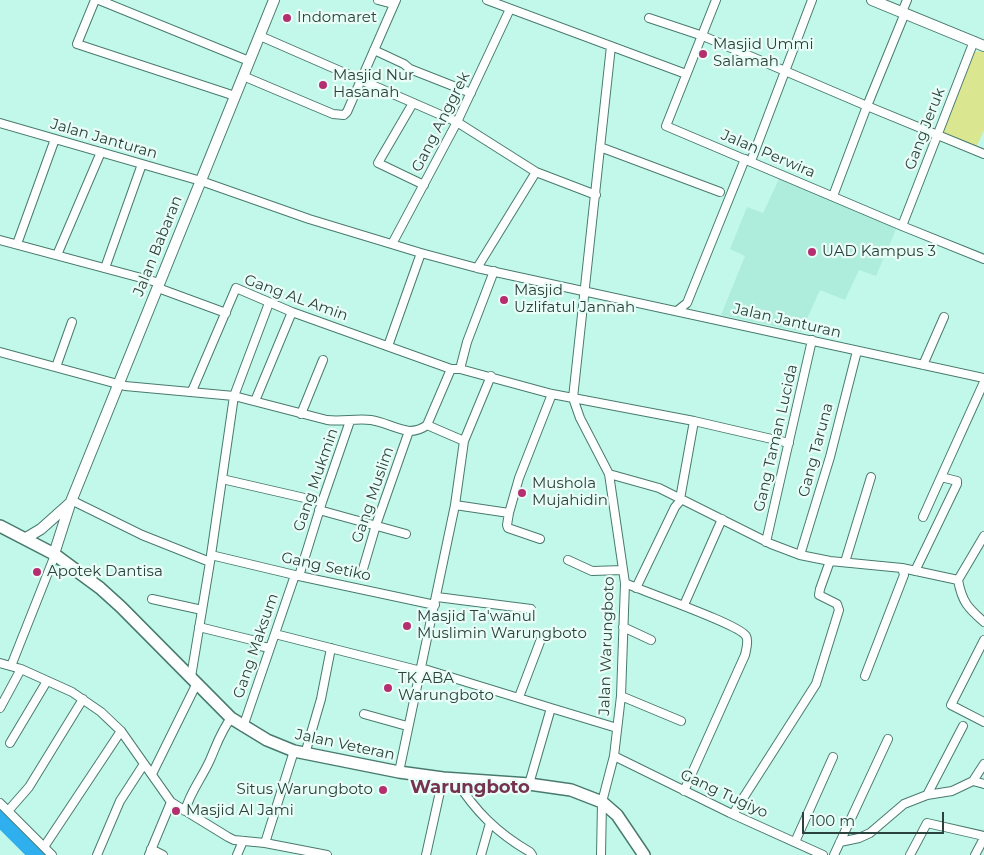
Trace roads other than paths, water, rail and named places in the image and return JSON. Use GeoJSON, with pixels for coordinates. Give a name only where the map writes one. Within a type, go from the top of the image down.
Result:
{"type":"FeatureCollection","features":[{"type":"Feature","properties":{"kind":"main road","name":"Jalan Veteran"},"geometry":{"type":"LineString","coordinates":[[0,526],[55,554],[100,588],[231,718],[267,740],[299,752],[399,772],[529,784],[571,790],[602,802],[617,814],[644,855]]}},
{"type":"Feature","properties":{"kind":"street"},"geometry":{"type":"LineString","coordinates":[[95,0],[78,44],[235,96]]}},
{"type":"Feature","properties":{"kind":"street"},"geometry":{"type":"LineString","coordinates":[[99,0],[249,61]]}},
{"type":"Feature","properties":{"kind":"street","name":"Jalan Babaran"},"geometry":{"type":"LineString","coordinates":[[55,554],[71,502],[274,0]]}},
{"type":"Feature","properties":{"kind":"street"},"geometry":{"type":"LineString","coordinates":[[243,76],[330,113],[340,115],[347,112],[395,2],[378,0]]}},
{"type":"Feature","properties":{"kind":"street"},"geometry":{"type":"LineString","coordinates":[[488,0],[501,3],[510,9],[686,74]]}},
{"type":"Feature","properties":{"kind":"street","name":"Jalan Perwira"},"geometry":{"type":"LineString","coordinates":[[716,0],[666,126],[984,259]]}},
{"type":"Feature","properties":{"kind":"street"},"geometry":{"type":"LineString","coordinates":[[678,311],[687,303],[729,195],[748,160],[785,72],[812,0]]}},
{"type":"Feature","properties":{"kind":"street"},"geometry":{"type":"LineString","coordinates":[[872,0],[984,46]]}},
{"type":"Feature","properties":{"kind":"street"},"geometry":{"type":"LineString","coordinates":[[833,196],[904,13],[907,0]]}},
{"type":"Feature","properties":{"kind":"street","name":"Gang Anggrek"},"geometry":{"type":"LineString","coordinates":[[392,244],[457,122],[510,9]]}},
{"type":"Feature","properties":{"kind":"street"},"geometry":{"type":"LineString","coordinates":[[648,18],[703,36],[984,154]]}},
{"type":"Feature","properties":{"kind":"street"},"geometry":{"type":"LineString","coordinates":[[260,36],[457,122],[536,172],[596,195]]}},
{"type":"Feature","properties":{"kind":"street","name":"Gang Jeruk"},"geometry":{"type":"LineString","coordinates":[[902,226],[974,41]]}},
{"type":"Feature","properties":{"kind":"street","name":"Jalan Warungboto"},"geometry":{"type":"LineString","coordinates":[[600,855],[602,802],[614,756],[621,696],[625,583],[609,474],[580,418],[573,398],[612,46]]}},
{"type":"Feature","properties":{"kind":"street"},"geometry":{"type":"LineString","coordinates":[[374,50],[404,64],[410,69],[471,93]]}},
{"type":"Feature","properties":{"kind":"street"},"geometry":{"type":"LineString","coordinates":[[413,103],[378,163],[424,185]]}},
{"type":"Feature","properties":{"kind":"street","name":"Jalan Janturan"},"geometry":{"type":"LineString","coordinates":[[0,123],[201,181],[309,219],[477,268],[984,378]]}},
{"type":"Feature","properties":{"kind":"street"},"geometry":{"type":"LineString","coordinates":[[17,244],[56,139]]}},
{"type":"Feature","properties":{"kind":"street"},"geometry":{"type":"LineString","coordinates":[[600,147],[720,192]]}},
{"type":"Feature","properties":{"kind":"street"},"geometry":{"type":"LineString","coordinates":[[57,255],[101,152]]}},
{"type":"Feature","properties":{"kind":"street"},"geometry":{"type":"LineString","coordinates":[[104,268],[142,164]]}},
{"type":"Feature","properties":{"kind":"street"},"geometry":{"type":"LineString","coordinates":[[477,268],[536,172]]}},
{"type":"Feature","properties":{"kind":"street"},"geometry":{"type":"LineString","coordinates":[[0,240],[159,285],[226,313]]}},
{"type":"Feature","properties":{"kind":"street"},"geometry":{"type":"LineString","coordinates":[[388,346],[421,253]]}},
{"type":"Feature","properties":{"kind":"street"},"geometry":{"type":"LineString","coordinates":[[460,369],[467,342],[494,271]]}},
{"type":"Feature","properties":{"kind":"street","name":"Gang AL Amin"},"geometry":{"type":"LineString","coordinates":[[192,391],[236,288],[292,312],[451,369]]}},
{"type":"Feature","properties":{"kind":"street"},"geometry":{"type":"LineString","coordinates":[[152,774],[194,680],[199,627],[211,558],[234,396],[269,303]]}},
{"type":"Feature","properties":{"kind":"street"},"geometry":{"type":"LineString","coordinates":[[255,401],[292,312]]}},
{"type":"Feature","properties":{"kind":"street"},"geometry":{"type":"LineString","coordinates":[[923,365],[944,317]]}},
{"type":"Feature","properties":{"kind":"street"},"geometry":{"type":"LineString","coordinates":[[56,366],[72,322]]}},
{"type":"Feature","properties":{"kind":"street","name":"Gang Taman Lucida"},"geometry":{"type":"LineString","coordinates":[[766,542],[812,340]]}},
{"type":"Feature","properties":{"kind":"street","name":"Gang Taruna"},"geometry":{"type":"LineString","coordinates":[[800,555],[830,457],[857,351]]}},
{"type":"Feature","properties":{"kind":"street"},"geometry":{"type":"LineString","coordinates":[[0,352],[118,384],[234,396],[327,420],[350,421],[362,419],[377,421],[409,431],[420,429],[427,425],[451,369],[460,369],[552,394],[694,421],[789,442]]}},
{"type":"Feature","properties":{"kind":"street"},"geometry":{"type":"LineString","coordinates":[[301,414],[323,360]]}},
{"type":"Feature","properties":{"kind":"street"},"geometry":{"type":"LineString","coordinates":[[399,772],[407,726],[436,601],[455,505],[464,441],[491,376]]}},
{"type":"Feature","properties":{"kind":"street"},"geometry":{"type":"LineString","coordinates":[[923,517],[984,382]]}},
{"type":"Feature","properties":{"kind":"street"},"geometry":{"type":"LineString","coordinates":[[540,540],[508,528],[507,525],[519,478],[552,394]]}},
{"type":"Feature","properties":{"kind":"street","name":"Gang Mukmin"},"geometry":{"type":"LineString","coordinates":[[297,576],[350,421]]}},
{"type":"Feature","properties":{"kind":"street"},"geometry":{"type":"LineString","coordinates":[[636,588],[675,507],[681,500],[694,421]]}},
{"type":"Feature","properties":{"kind":"street"},"geometry":{"type":"LineString","coordinates":[[427,425],[464,441]]}},
{"type":"Feature","properties":{"kind":"street","name":"Gang Muslim"},"geometry":{"type":"LineString","coordinates":[[363,569],[376,525],[409,431]]}},
{"type":"Feature","properties":{"kind":"street"},"geometry":{"type":"LineString","coordinates":[[609,474],[669,492],[681,500],[766,542],[800,555],[830,561],[902,568],[958,580]]}},
{"type":"Feature","properties":{"kind":"street"},"geometry":{"type":"LineString","coordinates":[[916,571],[957,484],[956,481],[941,477]]}},
{"type":"Feature","properties":{"kind":"street"},"geometry":{"type":"LineString","coordinates":[[845,562],[871,478]]}},
{"type":"Feature","properties":{"kind":"street"},"geometry":{"type":"LineString","coordinates":[[222,480],[320,506],[406,534]]}},
{"type":"Feature","properties":{"kind":"street"},"geometry":{"type":"LineString","coordinates":[[26,538],[41,529],[71,502]]}},
{"type":"Feature","properties":{"kind":"street","name":"Gang Setiko"},"geometry":{"type":"LineString","coordinates":[[71,502],[142,535],[211,558],[297,576],[436,601],[531,609]]}},
{"type":"Feature","properties":{"kind":"street"},"geometry":{"type":"LineString","coordinates":[[455,505],[509,513]]}},
{"type":"Feature","properties":{"kind":"street"},"geometry":{"type":"LineString","coordinates":[[684,605],[722,519]]}},
{"type":"Feature","properties":{"kind":"street"},"geometry":{"type":"LineString","coordinates":[[984,536],[958,580],[968,608],[984,622]]}},
{"type":"Feature","properties":{"kind":"street"},"geometry":{"type":"LineString","coordinates":[[11,666],[55,554]]}},
{"type":"Feature","properties":{"kind":"street"},"geometry":{"type":"LineString","coordinates":[[568,560],[589,570],[623,570]]}},
{"type":"Feature","properties":{"kind":"street"},"geometry":{"type":"LineString","coordinates":[[733,814],[819,678],[839,610],[837,604],[822,597],[819,593],[830,561]]}},
{"type":"Feature","properties":{"kind":"street"},"geometry":{"type":"LineString","coordinates":[[865,676],[904,575],[902,568]]}},
{"type":"Feature","properties":{"kind":"street","name":"Gang Maksum"},"geometry":{"type":"LineString","coordinates":[[243,727],[297,576]]}},
{"type":"Feature","properties":{"kind":"street"},"geometry":{"type":"LineString","coordinates":[[625,583],[684,605],[746,635],[745,655],[684,791]]}},
{"type":"Feature","properties":{"kind":"street"},"geometry":{"type":"LineString","coordinates":[[152,599],[202,610]]}},
{"type":"Feature","properties":{"kind":"street"},"geometry":{"type":"LineString","coordinates":[[199,627],[256,641],[255,645],[270,648]]}},
{"type":"Feature","properties":{"kind":"street"},"geometry":{"type":"LineString","coordinates":[[623,627],[651,640]]}},
{"type":"Feature","properties":{"kind":"street"},"geometry":{"type":"LineString","coordinates":[[275,634],[421,669],[617,728]]}},
{"type":"Feature","properties":{"kind":"street"},"geometry":{"type":"LineString","coordinates":[[519,697],[541,639]]}},
{"type":"Feature","properties":{"kind":"street"},"geometry":{"type":"LineString","coordinates":[[984,640],[951,705],[984,722]]}},
{"type":"Feature","properties":{"kind":"street"},"geometry":{"type":"LineString","coordinates":[[266,843],[320,699],[330,648]]}},
{"type":"Feature","properties":{"kind":"street"},"geometry":{"type":"LineString","coordinates":[[0,663],[21,669],[72,692],[101,712],[122,731],[171,802],[228,837],[234,840],[285,846],[325,855]]}},
{"type":"Feature","properties":{"kind":"street"},"geometry":{"type":"LineString","coordinates":[[0,708],[21,669]]}},
{"type":"Feature","properties":{"kind":"street"},"geometry":{"type":"LineString","coordinates":[[10,743],[47,680]]}},
{"type":"Feature","properties":{"kind":"street"},"geometry":{"type":"LineString","coordinates":[[621,696],[682,721]]}},
{"type":"Feature","properties":{"kind":"street"},"geometry":{"type":"LineString","coordinates":[[8,811],[29,787],[83,700]]}},
{"type":"Feature","properties":{"kind":"street"},"geometry":{"type":"LineString","coordinates":[[529,784],[552,708]]}},
{"type":"Feature","properties":{"kind":"street"},"geometry":{"type":"LineString","coordinates":[[364,714],[407,726]]}},
{"type":"Feature","properties":{"kind":"street"},"geometry":{"type":"LineString","coordinates":[[185,811],[192,792],[210,761],[220,732],[231,718]]}},
{"type":"Feature","properties":{"kind":"street"},"geometry":{"type":"LineString","coordinates":[[927,795],[962,726]]}},
{"type":"Feature","properties":{"kind":"street"},"geometry":{"type":"LineString","coordinates":[[44,847],[122,731]]}},
{"type":"Feature","properties":{"kind":"street"},"geometry":{"type":"LineString","coordinates":[[834,855],[888,739]]}},
{"type":"Feature","properties":{"kind":"street","name":"Gang Tugiyo"},"geometry":{"type":"LineString","coordinates":[[614,756],[684,791],[823,855]]}},
{"type":"Feature","properties":{"kind":"street"},"geometry":{"type":"LineString","coordinates":[[795,842],[833,757]]}},
{"type":"Feature","properties":{"kind":"street"},"geometry":{"type":"LineString","coordinates":[[97,855],[120,801],[144,764]]}},
{"type":"Feature","properties":{"kind":"street"},"geometry":{"type":"LineString","coordinates":[[840,842],[859,838],[870,832],[904,804],[927,795],[952,791],[974,781],[984,764]]}},
{"type":"Feature","properties":{"kind":"street"},"geometry":{"type":"LineString","coordinates":[[449,778],[490,824],[532,855]]}},
{"type":"Feature","properties":{"kind":"street"},"geometry":{"type":"LineString","coordinates":[[426,855],[449,778]]}},
{"type":"Feature","properties":{"kind":"street"},"geometry":{"type":"LineString","coordinates":[[974,781],[984,784]]}},
{"type":"Feature","properties":{"kind":"street"},"geometry":{"type":"LineString","coordinates":[[163,855],[150,852],[171,802]]}},
{"type":"Feature","properties":{"kind":"street"},"geometry":{"type":"LineString","coordinates":[[0,803],[52,855]]}},
{"type":"Feature","properties":{"kind":"street"},"geometry":{"type":"LineString","coordinates":[[910,855],[927,823],[984,837],[975,855]]}},
{"type":"Feature","properties":{"kind":"street"},"geometry":{"type":"LineString","coordinates":[[481,855],[490,824]]}},
{"type":"Feature","properties":{"kind":"street"},"geometry":{"type":"LineString","coordinates":[[237,855],[243,841]]}},
{"type":"Feature","properties":{"kind":"street"},"geometry":{"type":"LineString","coordinates":[[282,855],[285,846]]}},
{"type":"Feature","properties":{"kind":"waterway"},"geometry":{"type":"LineString","coordinates":[[0,817],[38,855]]}},
{"type":"Feature","properties":{"kind":"place","name":"Indomaret"},"geometry":{"type":"Point","coordinates":[287,18]}},
{"type":"Feature","properties":{"kind":"place","name":"Masjid Ummi Salamah"},"geometry":{"type":"Point","coordinates":[703,54]}},
{"type":"Feature","properties":{"kind":"place","name":"Masjid Nur Hasanah"},"geometry":{"type":"Point","coordinates":[323,85]}},
{"type":"Feature","properties":{"kind":"place","name":"UAD Kampus 3"},"geometry":{"type":"Point","coordinates":[812,252]}},
{"type":"Feature","properties":{"kind":"place","name":"Masjid Uzlifatul Jannah"},"geometry":{"type":"Point","coordinates":[504,300]}},
{"type":"Feature","properties":{"kind":"place","name":"Mushola Mujahidin"},"geometry":{"type":"Point","coordinates":[522,493]}},
{"type":"Feature","properties":{"kind":"place","name":"Apotek Dantisa"},"geometry":{"type":"Point","coordinates":[37,572]}},
{"type":"Feature","properties":{"kind":"place","name":"Masjid Ta'wanul Muslimin Warungboto"},"geometry":{"type":"Point","coordinates":[407,626]}},
{"type":"Feature","properties":{"kind":"place","name":"TK ABA Warungboto"},"geometry":{"type":"Point","coordinates":[388,688]}},
{"type":"Feature","properties":{"kind":"place","name":"Situs Warungboto"},"geometry":{"type":"Point","coordinates":[383,790]}},
{"type":"Feature","properties":{"kind":"place","name":"Masjid Al Jami"},"geometry":{"type":"Point","coordinates":[176,811]}},
{"type":"Feature","properties":{"kind":"district","name":"Warungboto"},"geometry":{"type":"Point","coordinates":[470,788]}}]}
